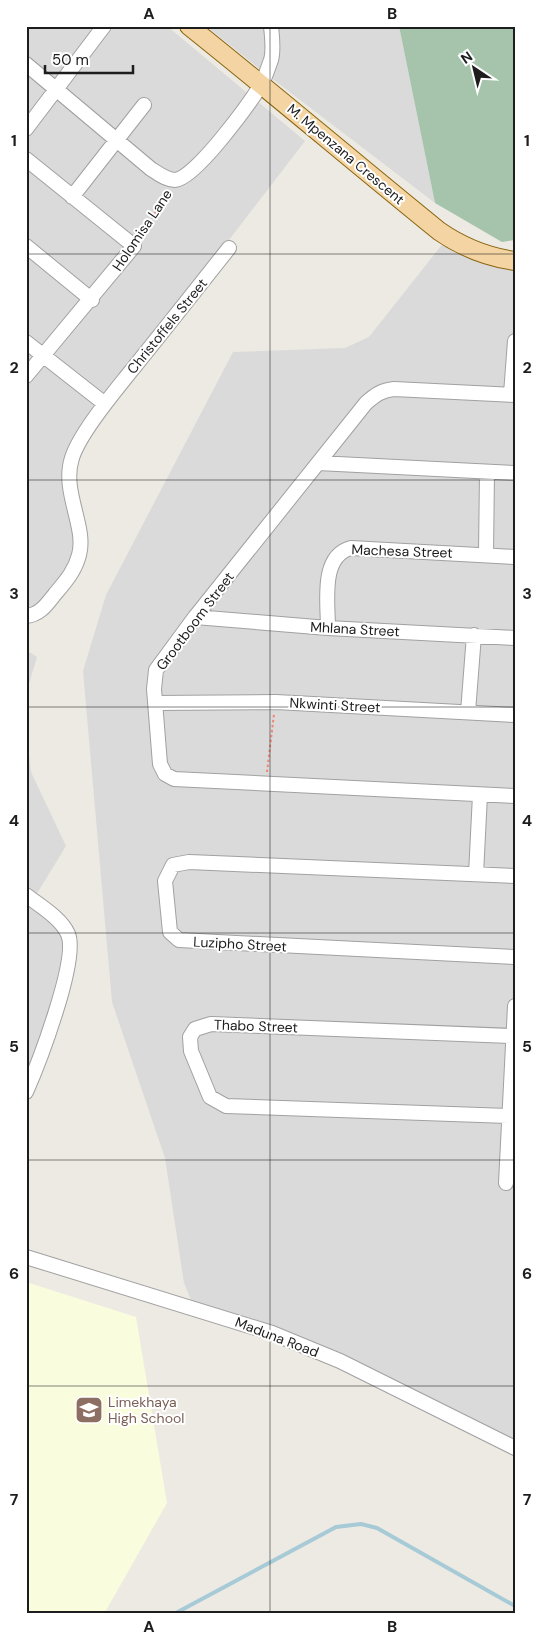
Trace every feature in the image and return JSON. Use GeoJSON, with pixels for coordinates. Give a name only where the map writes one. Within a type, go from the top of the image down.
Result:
{"type":"FeatureCollection","features":[{"type":"Feature","properties":{"kind":"main road","name":"M. Mpenzana Crescent"},"geometry":{"type":"LineString","coordinates":[[189,26],[439,231],[457,243],[493,258],[515,261]]}},
{"type":"Feature","properties":{"kind":"street"},"geometry":{"type":"LineString","coordinates":[[26,129],[104,26]]}},
{"type":"Feature","properties":{"kind":"street","name":"Holomisa Lane"},"geometry":{"type":"LineString","coordinates":[[176,180],[189,174],[197,167],[262,84],[271,58],[271,26]]}},
{"type":"Feature","properties":{"kind":"street"},"geometry":{"type":"LineString","coordinates":[[26,64],[151,169],[164,177],[176,180]]}},
{"type":"Feature","properties":{"kind":"street"},"geometry":{"type":"LineString","coordinates":[[72,197],[144,105]]}},
{"type":"Feature","properties":{"kind":"street"},"geometry":{"type":"LineString","coordinates":[[26,159],[134,246]]}},
{"type":"Feature","properties":{"kind":"street"},"geometry":{"type":"LineString","coordinates":[[26,246],[92,300]]}},
{"type":"Feature","properties":{"kind":"street","name":"Holomisa Lane"},"geometry":{"type":"LineString","coordinates":[[26,376],[42,355],[92,300],[134,246]]}},
{"type":"Feature","properties":{"kind":"street","name":"Christoffels Street"},"geometry":{"type":"LineString","coordinates":[[26,616],[35,614],[46,606],[71,575],[80,554],[78,532],[68,481],[69,467],[77,445],[105,404],[229,248]]}},
{"type":"Feature","properties":{"kind":"street"},"geometry":{"type":"LineString","coordinates":[[513,395],[515,341]]}},
{"type":"Feature","properties":{"kind":"street"},"geometry":{"type":"LineString","coordinates":[[26,342],[105,404]]}},
{"type":"Feature","properties":{"kind":"street","name":"Grootboom Street"},"geometry":{"type":"LineString","coordinates":[[513,395],[385,390],[366,403],[195,617],[156,670],[154,680],[160,764],[168,777],[209,782],[515,796]]}},
{"type":"Feature","properties":{"kind":"street"},"geometry":{"type":"LineString","coordinates":[[318,463],[515,473]]}},
{"type":"Feature","properties":{"kind":"street"},"geometry":{"type":"LineString","coordinates":[[486,472],[486,554]]}},
{"type":"Feature","properties":{"kind":"street","name":"Machesa Street"},"geometry":{"type":"LineString","coordinates":[[328,628],[332,563],[344,550],[351,548],[515,557]]}},
{"type":"Feature","properties":{"kind":"street","name":"Mhlana Street"},"geometry":{"type":"LineString","coordinates":[[195,617],[328,628],[515,638]]}},
{"type":"Feature","properties":{"kind":"street"},"geometry":{"type":"LineString","coordinates":[[468,712],[474,636]]}},
{"type":"Feature","properties":{"kind":"street","name":"Nkwinti Street"},"geometry":{"type":"LineString","coordinates":[[155,703],[276,702],[515,715]]}},
{"type":"Feature","properties":{"kind":"street"},"geometry":{"type":"LineString","coordinates":[[476,874],[480,795]]}},
{"type":"Feature","properties":{"kind":"street","name":"Luzipho Street"},"geometry":{"type":"LineString","coordinates":[[515,876],[210,862],[179,863],[169,871],[165,881],[169,928],[172,935],[179,940],[515,957]]}},
{"type":"Feature","properties":{"kind":"street"},"geometry":{"type":"LineString","coordinates":[[26,895],[59,921],[68,934],[71,943],[71,953],[60,996],[29,1077],[26,1092]]}},
{"type":"Feature","properties":{"kind":"street"},"geometry":{"type":"LineString","coordinates":[[506,1183],[515,1006]]}},
{"type":"Feature","properties":{"kind":"street","name":"Thabo Street"},"geometry":{"type":"LineString","coordinates":[[508,1116],[226,1106],[210,1096],[191,1051],[189,1040],[195,1029],[211,1024],[513,1036]]}},
{"type":"Feature","properties":{"kind":"street","name":"Maduna Road"},"geometry":{"type":"LineString","coordinates":[[26,1257],[168,1301],[194,1307],[306,1347],[415,1398],[515,1448]]}},
{"type":"Feature","properties":{"kind":"path","name":"Holomisa Lane"},"geometry":{"type":"LineString","coordinates":[[134,246],[176,180]]}},
{"type":"Feature","properties":{"kind":"path"},"geometry":{"type":"LineString","coordinates":[[265,784],[276,702]]}},
{"type":"Feature","properties":{"kind":"shaded area"},"geometry":{"type":"Polygon","coordinates":[[[26,26],[167,26],[305,141],[103,404],[69,480],[78,517],[70,576],[26,626],[26,26]]]}},
{"type":"Feature","properties":{"kind":"shaded area"},"geometry":{"type":"Polygon","coordinates":[[[206,26],[399,26],[435,203],[266,74],[206,26]]]}},
{"type":"Feature","properties":{"kind":"shaded area"},"geometry":{"type":"Polygon","coordinates":[[[399,26],[515,26],[515,240],[502,242],[435,203],[399,26]]]}},
{"type":"Feature","properties":{"kind":"shaded area"},"geometry":{"type":"Polygon","coordinates":[[[448,237],[515,261],[515,1448],[415,1398],[194,1307],[184,1283],[165,1158],[112,1002],[83,671],[106,595],[233,352],[345,348],[369,337],[448,237]]]}},
{"type":"Feature","properties":{"kind":"shaded area"},"geometry":{"type":"Polygon","coordinates":[[[26,650],[37,657],[26,694],[26,650]]]}},
{"type":"Feature","properties":{"kind":"shaded area"},"geometry":{"type":"Polygon","coordinates":[[[26,731],[31,772],[66,846],[33,900],[71,943],[26,1095],[26,731]]]}},
{"type":"Feature","properties":{"kind":"shaded area","name":"Limekhaya High School"},"geometry":{"type":"Polygon","coordinates":[[[26,1282],[136,1317],[167,1503],[104,1614],[26,1614],[26,1282]]]}},
{"type":"Feature","properties":{"kind":"waterway"},"geometry":{"type":"LineString","coordinates":[[174,1614],[336,1527],[361,1524],[377,1528],[515,1606]]}},
{"type":"Feature","properties":{"kind":"place","name":"Limekhaya High School"},"geometry":{"type":"Point","coordinates":[89,1410]}}]}
